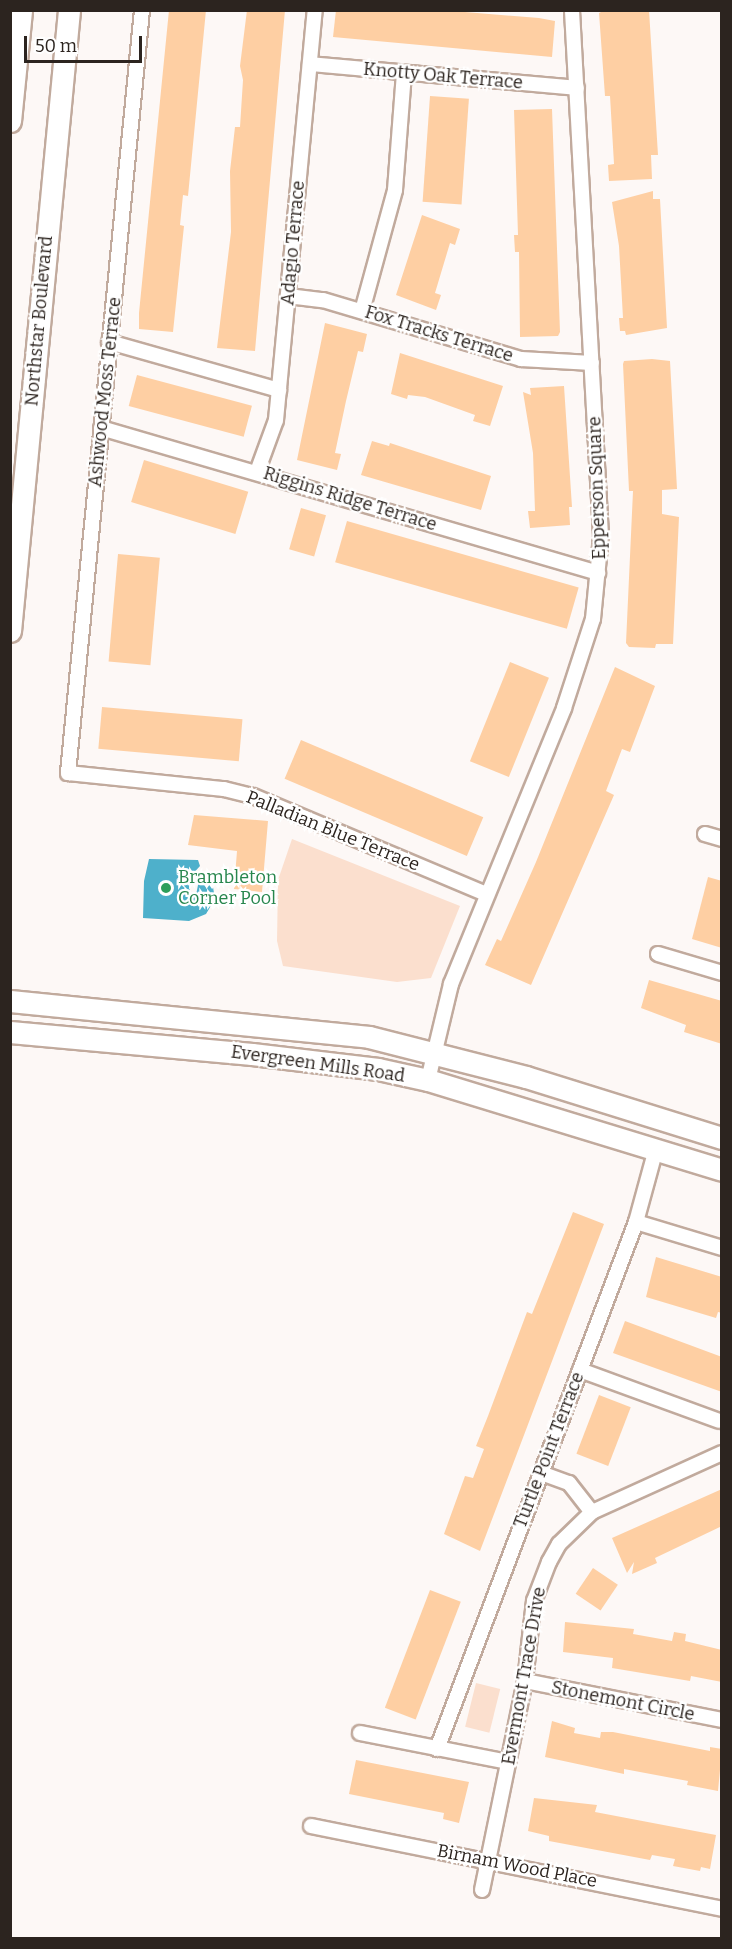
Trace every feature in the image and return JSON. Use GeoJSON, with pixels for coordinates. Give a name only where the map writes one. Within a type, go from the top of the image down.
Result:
{"type":"FeatureCollection","features":[{"type":"Feature","properties":{"kind":"main road"},"geometry":{"type":"LineString","coordinates":[[10,121],[21,10]]}},
{"type":"Feature","properties":{"kind":"main road","name":"Northstar Boulevard"},"geometry":{"type":"LineString","coordinates":[[10,632],[69,10]]}},
{"type":"Feature","properties":{"kind":"main road","name":"Evergreen Mills Road"},"geometry":{"type":"LineString","coordinates":[[10,1001],[313,1029],[435,1052],[722,1138]]}},
{"type":"Feature","properties":{"kind":"main road","name":"Evergreen Mills Road"},"geometry":{"type":"LineString","coordinates":[[10,1032],[332,1062],[428,1080],[722,1170]]}},
{"type":"Feature","properties":{"kind":"street","name":"Ashwood Moss Terrace"},"geometry":{"type":"LineString","coordinates":[[68,773],[142,10]]}},
{"type":"Feature","properties":{"kind":"street","name":"Adagio Terrace"},"geometry":{"type":"LineString","coordinates":[[257,472],[269,446],[279,390],[315,10]]}},
{"type":"Feature","properties":{"kind":"street","name":"Epperson Square"},"geometry":{"type":"LineString","coordinates":[[428,1080],[451,984],[585,653],[593,620],[601,536],[572,10]]}},
{"type":"Feature","properties":{"kind":"street","name":"Knotty Oak Terrace"},"geometry":{"type":"LineString","coordinates":[[310,64],[577,88]]}},
{"type":"Feature","properties":{"kind":"street"},"geometry":{"type":"LineString","coordinates":[[362,311],[395,190],[404,72]]}},
{"type":"Feature","properties":{"kind":"street","name":"Fox Tracks Terrace"},"geometry":{"type":"LineString","coordinates":[[288,296],[323,300],[521,359],[592,363]]}},
{"type":"Feature","properties":{"kind":"street"},"geometry":{"type":"LineString","coordinates":[[110,342],[279,390]]}},
{"type":"Feature","properties":{"kind":"street","name":"Riggins Ridge Terrace"},"geometry":{"type":"LineString","coordinates":[[101,428],[598,573]]}},
{"type":"Feature","properties":{"kind":"street","name":"Palladian Blue Terrace"},"geometry":{"type":"LineString","coordinates":[[68,773],[224,789],[253,796],[486,894]]}},
{"type":"Feature","properties":{"kind":"street"},"geometry":{"type":"LineString","coordinates":[[705,834],[722,839]]}},
{"type":"Feature","properties":{"kind":"street"},"geometry":{"type":"LineString","coordinates":[[658,954],[722,973]]}},
{"type":"Feature","properties":{"kind":"street","name":"Turtle Point Terrace"},"geometry":{"type":"LineString","coordinates":[[437,1749],[636,1222],[656,1149]]}},
{"type":"Feature","properties":{"kind":"street"},"geometry":{"type":"LineString","coordinates":[[636,1222],[722,1248]]}},
{"type":"Feature","properties":{"kind":"street"},"geometry":{"type":"LineString","coordinates":[[580,1370],[719,1422]]}},
{"type":"Feature","properties":{"kind":"street","name":"Evermont Trace Drive"},"geometry":{"type":"LineString","coordinates":[[482,1890],[525,1681],[539,1582],[560,1544],[592,1512],[722,1453]]}},
{"type":"Feature","properties":{"kind":"street"},"geometry":{"type":"LineString","coordinates":[[541,1473],[569,1483],[592,1512]]}},
{"type":"Feature","properties":{"kind":"street","name":"Stonemont Circle"},"geometry":{"type":"LineString","coordinates":[[525,1681],[722,1720]]}},
{"type":"Feature","properties":{"kind":"street"},"geometry":{"type":"LineString","coordinates":[[360,1733],[508,1762]]}},
{"type":"Feature","properties":{"kind":"street","name":"Birnam Wood Place"},"geometry":{"type":"LineString","coordinates":[[311,1826],[489,1860],[722,1909]]}},
{"type":"Feature","properties":{"kind":"shaded area"},"geometry":{"type":"Polygon","coordinates":[[[292,839],[460,906],[431,978],[397,982],[283,966],[277,941],[278,880],[292,839]]]}},
{"type":"Feature","properties":{"kind":"shaded area"},"geometry":{"type":"Polygon","coordinates":[[[476,1683],[500,1689],[489,1733],[465,1727],[476,1683]]]}},
{"type":"Feature","properties":{"kind":"water","name":"Brambleton Corner Pool"},"geometry":{"type":"Polygon","coordinates":[[[149,859],[198,860],[200,866],[190,877],[190,898],[196,895],[200,875],[211,875],[215,899],[206,914],[189,921],[143,918],[144,881],[149,859]]]}},
{"type":"Feature","properties":{"kind":"building"},"geometry":{"type":"Polygon","coordinates":[[[169,10],[206,10],[188,196],[183,195],[180,225],[184,226],[173,332],[139,329],[169,10]]]}},
{"type":"Feature","properties":{"kind":"building"},"geometry":{"type":"Polygon","coordinates":[[[247,10],[285,10],[255,351],[217,348],[231,232],[230,171],[235,127],[240,127],[243,80],[240,66],[247,10]]]}},
{"type":"Feature","properties":{"kind":"building"},"geometry":{"type":"Polygon","coordinates":[[[336,10],[441,10],[555,21],[552,57],[333,37],[336,10]]]}},
{"type":"Feature","properties":{"kind":"building"},"geometry":{"type":"Polygon","coordinates":[[[605,10],[649,10],[658,155],[651,155],[652,179],[609,181],[608,165],[614,164],[610,96],[605,96],[599,13],[605,10]]]}},
{"type":"Feature","properties":{"kind":"building"},"geometry":{"type":"Polygon","coordinates":[[[430,96],[469,99],[462,204],[423,202],[430,96]]]}},
{"type":"Feature","properties":{"kind":"building"},"geometry":{"type":"Polygon","coordinates":[[[552,109],[560,332],[558,336],[520,337],[519,252],[515,252],[514,235],[518,235],[514,110],[552,109]]]}},
{"type":"Feature","properties":{"kind":"building"},"geometry":{"type":"Polygon","coordinates":[[[653,191],[653,199],[660,199],[667,328],[626,335],[625,331],[620,331],[619,318],[623,318],[619,246],[612,202],[653,191]]]}},
{"type":"Feature","properties":{"kind":"building"},"geometry":{"type":"Polygon","coordinates":[[[422,215],[460,229],[455,245],[450,243],[435,293],[441,295],[436,310],[396,295],[422,215]]]}},
{"type":"Feature","properties":{"kind":"building"},"geometry":{"type":"Polygon","coordinates":[[[325,323],[367,334],[363,352],[358,351],[346,401],[335,453],[341,454],[337,470],[297,460],[325,323]]]}},
{"type":"Feature","properties":{"kind":"building"},"geometry":{"type":"Polygon","coordinates":[[[400,353],[503,386],[490,426],[473,421],[475,415],[425,397],[408,395],[407,399],[391,394],[400,353]]]}},
{"type":"Feature","properties":{"kind":"building"},"geometry":{"type":"Polygon","coordinates":[[[652,359],[670,361],[677,489],[662,490],[662,514],[679,517],[673,644],[656,644],[655,648],[629,647],[626,643],[633,491],[629,491],[623,364],[624,361],[652,359]]]}},
{"type":"Feature","properties":{"kind":"building"},"geometry":{"type":"Polygon","coordinates":[[[137,375],[252,406],[244,437],[129,406],[137,375]]]}},
{"type":"Feature","properties":{"kind":"building"},"geometry":{"type":"Polygon","coordinates":[[[564,386],[572,507],[569,507],[570,525],[530,528],[528,511],[535,511],[533,453],[523,392],[531,395],[530,388],[564,386]]]}},
{"type":"Feature","properties":{"kind":"building"},"geometry":{"type":"Polygon","coordinates":[[[372,441],[389,446],[390,443],[491,476],[481,510],[361,475],[372,441]]]}},
{"type":"Feature","properties":{"kind":"building"},"geometry":{"type":"Polygon","coordinates":[[[144,460],[248,492],[235,534],[131,502],[144,460]]]}},
{"type":"Feature","properties":{"kind":"building"},"geometry":{"type":"Polygon","coordinates":[[[301,508],[326,515],[314,557],[289,549],[301,508]]]}},
{"type":"Feature","properties":{"kind":"building"},"geometry":{"type":"Polygon","coordinates":[[[347,521],[579,587],[567,629],[335,562],[347,521]]]}},
{"type":"Feature","properties":{"kind":"building"},"geometry":{"type":"Polygon","coordinates":[[[118,554],[160,558],[150,665],[109,662],[118,554]]]}},
{"type":"Feature","properties":{"kind":"building"},"geometry":{"type":"Polygon","coordinates":[[[510,662],[549,678],[509,777],[470,761],[510,662]]]}},
{"type":"Feature","properties":{"kind":"building"},"geometry":{"type":"Polygon","coordinates":[[[615,667],[655,686],[630,752],[622,749],[606,791],[614,795],[531,985],[485,965],[497,939],[501,941],[536,862],[615,667]]]}},
{"type":"Feature","properties":{"kind":"building"},"geometry":{"type":"Polygon","coordinates":[[[102,707],[242,719],[239,761],[98,749],[102,707]]]}},
{"type":"Feature","properties":{"kind":"building"},"geometry":{"type":"Polygon","coordinates":[[[301,740],[483,817],[467,856],[285,779],[301,740]]]}},
{"type":"Feature","properties":{"kind":"building"},"geometry":{"type":"Polygon","coordinates":[[[194,815],[268,821],[262,892],[234,889],[237,851],[188,845],[194,815]]]}},
{"type":"Feature","properties":{"kind":"building"},"geometry":{"type":"Polygon","coordinates":[[[708,877],[722,881],[722,948],[692,939],[708,877]]]}},
{"type":"Feature","properties":{"kind":"building"},"geometry":{"type":"Polygon","coordinates":[[[649,980],[722,1001],[722,1044],[684,1032],[686,1025],[641,1008],[649,980]]]}},
{"type":"Feature","properties":{"kind":"building"},"geometry":{"type":"Polygon","coordinates":[[[573,1212],[604,1224],[480,1551],[444,1534],[465,1476],[473,1478],[484,1449],[476,1446],[527,1312],[532,1314],[573,1212]]]}},
{"type":"Feature","properties":{"kind":"building"},"geometry":{"type":"Polygon","coordinates":[[[656,1257],[722,1277],[722,1313],[718,1312],[716,1318],[646,1297],[656,1257]]]}},
{"type":"Feature","properties":{"kind":"building"},"geometry":{"type":"Polygon","coordinates":[[[625,1321],[722,1357],[722,1392],[613,1353],[625,1321]]]}},
{"type":"Feature","properties":{"kind":"building"},"geometry":{"type":"Polygon","coordinates":[[[599,1395],[631,1407],[608,1466],[576,1454],[599,1395]]]}},
{"type":"Feature","properties":{"kind":"building"},"geometry":{"type":"Polygon","coordinates":[[[722,1489],[722,1526],[655,1558],[657,1563],[632,1574],[634,1562],[627,1573],[612,1538],[722,1489]]]}},
{"type":"Feature","properties":{"kind":"building"},"geometry":{"type":"Polygon","coordinates":[[[593,1568],[618,1585],[601,1610],[576,1594],[593,1568]]]}},
{"type":"Feature","properties":{"kind":"building"},"geometry":{"type":"Polygon","coordinates":[[[430,1590],[461,1602],[416,1719],[385,1708],[430,1590]]]}},
{"type":"Feature","properties":{"kind":"building"},"geometry":{"type":"Polygon","coordinates":[[[565,1622],[634,1629],[633,1634],[672,1641],[674,1632],[686,1634],[685,1641],[722,1650],[722,1682],[691,1676],[690,1681],[612,1668],[613,1658],[563,1652],[565,1622]]]}},
{"type":"Feature","properties":{"kind":"building"},"geometry":{"type":"Polygon","coordinates":[[[552,1721],[575,1728],[574,1733],[600,1738],[601,1732],[613,1732],[710,1751],[710,1747],[722,1749],[718,1791],[687,1785],[688,1781],[624,1769],[624,1774],[545,1757],[552,1721]]]}},
{"type":"Feature","properties":{"kind":"building"},"geometry":{"type":"Polygon","coordinates":[[[356,1760],[469,1782],[459,1823],[443,1819],[444,1813],[349,1794],[356,1760]]]}},
{"type":"Feature","properties":{"kind":"building"},"geometry":{"type":"Polygon","coordinates":[[[534,1798],[597,1805],[595,1812],[716,1835],[710,1869],[701,1867],[700,1871],[673,1866],[675,1859],[652,1855],[650,1860],[549,1841],[549,1836],[528,1831],[534,1798]]]}},
{"type":"Feature","properties":{"kind":"place","name":"Brambleton Corner Pool"},"geometry":{"type":"Point","coordinates":[166,888]}}]}
